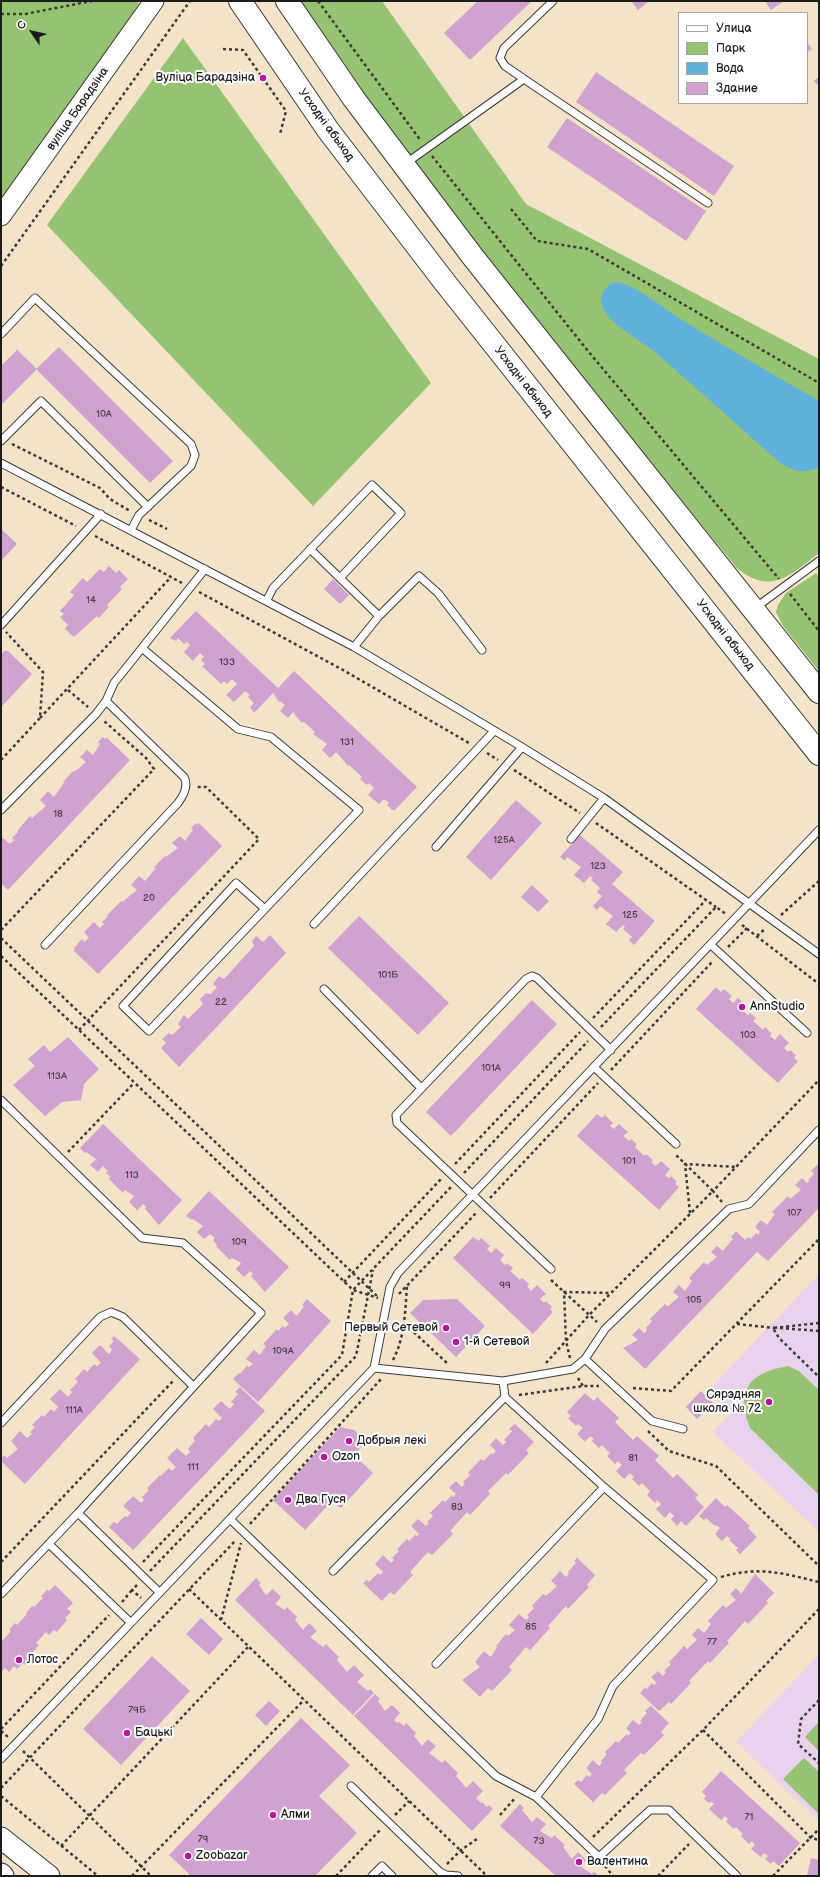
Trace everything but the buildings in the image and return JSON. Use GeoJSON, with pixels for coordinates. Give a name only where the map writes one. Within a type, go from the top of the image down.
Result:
{"type":"FeatureCollection","features":[{"type":"Feature","properties":{"kind":"main road","name":"Усходні абыход"},"geometry":{"type":"LineString","coordinates":[[240,1],[328,130],[443,280],[819,754]]}},
{"type":"Feature","properties":{"kind":"main road"},"geometry":{"type":"LineString","coordinates":[[287,1],[354,99],[473,257],[819,692]]}},
{"type":"Feature","properties":{"kind":"main road"},"geometry":{"type":"LineString","coordinates":[[1,1838],[49,1876]]}},
{"type":"Feature","properties":{"kind":"street","name":"вуліца Барадзіна"},"geometry":{"type":"LineString","coordinates":[[1,216],[154,1]]}},
{"type":"Feature","properties":{"kind":"lane"},"geometry":{"type":"LineString","coordinates":[[554,1],[504,48],[500,58],[506,66],[708,203]]}},
{"type":"Feature","properties":{"kind":"lane"},"geometry":{"type":"LineString","coordinates":[[404,166],[524,79]]}},
{"type":"Feature","properties":{"kind":"lane"},"geometry":{"type":"LineString","coordinates":[[1,334],[35,298],[191,444],[195,455],[191,466],[139,515],[131,530]]}},
{"type":"Feature","properties":{"kind":"lane"},"geometry":{"type":"LineString","coordinates":[[2,440],[41,401],[148,506]]}},
{"type":"Feature","properties":{"kind":"lane"},"geometry":{"type":"LineString","coordinates":[[1,463],[267,600],[354,647],[494,731],[522,746],[604,798],[819,954]]}},
{"type":"Feature","properties":{"kind":"lane"},"geometry":{"type":"LineString","coordinates":[[267,600],[273,588],[372,485],[401,513],[340,578]]}},
{"type":"Feature","properties":{"kind":"lane"},"geometry":{"type":"LineString","coordinates":[[1,626],[84,531],[101,514]]}},
{"type":"Feature","properties":{"kind":"lane"},"geometry":{"type":"LineString","coordinates":[[310,549],[378,616]]}},
{"type":"Feature","properties":{"kind":"lane"},"geometry":{"type":"LineString","coordinates":[[753,609],[819,561]]}},
{"type":"Feature","properties":{"kind":"lane"},"geometry":{"type":"LineString","coordinates":[[1,810],[96,714],[106,701],[114,683],[192,588],[205,569]]}},
{"type":"Feature","properties":{"kind":"lane"},"geometry":{"type":"LineString","coordinates":[[354,647],[378,616],[419,576],[438,593],[482,650]]}},
{"type":"Feature","properties":{"kind":"lane"},"geometry":{"type":"LineString","coordinates":[[142,648],[238,729],[271,737],[359,810],[265,909],[149,1031],[123,1006],[236,883],[265,909]]}},
{"type":"Feature","properties":{"kind":"lane"},"geometry":{"type":"LineString","coordinates":[[45,945],[178,803],[185,793],[186,788],[184,777],[106,701]]}},
{"type":"Feature","properties":{"kind":"lane"},"geometry":{"type":"LineString","coordinates":[[314,924],[494,731]]}},
{"type":"Feature","properties":{"kind":"lane"},"geometry":{"type":"LineString","coordinates":[[436,847],[505,764],[522,746]]}},
{"type":"Feature","properties":{"kind":"lane"},"geometry":{"type":"LineString","coordinates":[[571,839],[587,817],[604,798]]}},
{"type":"Feature","properties":{"kind":"lane"},"geometry":{"type":"LineString","coordinates":[[1,1759],[130,1622],[374,1368],[391,1282],[398,1273],[819,830]]}},
{"type":"Feature","properties":{"kind":"lane"},"geometry":{"type":"LineString","coordinates":[[711,945],[807,1033]]}},
{"type":"Feature","properties":{"kind":"lane"},"geometry":{"type":"LineString","coordinates":[[551,1269],[448,1172],[398,1122],[396,1118],[397,1112],[526,979],[532,976],[537,978],[611,1050]]}},
{"type":"Feature","properties":{"kind":"lane"},"geometry":{"type":"LineString","coordinates":[[324,989],[421,1088]]}},
{"type":"Feature","properties":{"kind":"lane"},"geometry":{"type":"LineString","coordinates":[[594,1067],[676,1144]]}},
{"type":"Feature","properties":{"kind":"lane"},"geometry":{"type":"LineString","coordinates":[[1,1100],[62,1158],[142,1238],[183,1243],[261,1313],[78,1513],[1,1594]]}},
{"type":"Feature","properties":{"kind":"lane"},"geometry":{"type":"LineString","coordinates":[[374,1368],[460,1375],[503,1381],[573,1369],[585,1359],[605,1329],[729,1209],[749,1204],[819,1130]]}},
{"type":"Feature","properties":{"kind":"lane"},"geometry":{"type":"LineString","coordinates":[[1,1423],[100,1317],[111,1312],[123,1317],[194,1386]]}},
{"type":"Feature","properties":{"kind":"lane"},"geometry":{"type":"LineString","coordinates":[[585,1359],[652,1421],[683,1429]]}},
{"type":"Feature","properties":{"kind":"lane"},"geometry":{"type":"LineString","coordinates":[[503,1381],[505,1397],[604,1487],[713,1580],[613,1686],[598,1719],[536,1797]]}},
{"type":"Feature","properties":{"kind":"lane"},"geometry":{"type":"LineString","coordinates":[[333,1571],[505,1397]]}},
{"type":"Feature","properties":{"kind":"lane"},"geometry":{"type":"LineString","coordinates":[[436,1664],[604,1487]]}},
{"type":"Feature","properties":{"kind":"lane"},"geometry":{"type":"LineString","coordinates":[[78,1513],[159,1592]]}},
{"type":"Feature","properties":{"kind":"lane"},"geometry":{"type":"LineString","coordinates":[[230,1519],[496,1776],[536,1797],[599,1857],[650,1810],[669,1810],[738,1876]]}},
{"type":"Feature","properties":{"kind":"lane"},"geometry":{"type":"LineString","coordinates":[[49,1544],[130,1622]]}},
{"type":"Feature","properties":{"kind":"lane"},"geometry":{"type":"LineString","coordinates":[[351,1786],[440,1872],[446,1875],[458,1876]]}},
{"type":"Feature","properties":{"kind":"lane"},"geometry":{"type":"LineString","coordinates":[[372,1876],[382,1866],[392,1876]]}},
{"type":"Feature","properties":{"kind":"path"},"geometry":{"type":"LineString","coordinates":[[1,14],[25,14],[92,1]]}},
{"type":"Feature","properties":{"kind":"path"},"geometry":{"type":"LineString","coordinates":[[1,266],[190,1]]}},
{"type":"Feature","properties":{"kind":"path"},"geometry":{"type":"LineString","coordinates":[[318,1],[427,149],[593,357],[780,581]]}},
{"type":"Feature","properties":{"kind":"path"},"geometry":{"type":"LineString","coordinates":[[223,49],[243,50],[286,111],[280,134]]}},
{"type":"Feature","properties":{"kind":"path"},"geometry":{"type":"LineString","coordinates":[[511,209],[537,241],[588,249],[819,383]]}},
{"type":"Feature","properties":{"kind":"path"},"geometry":{"type":"LineString","coordinates":[[2,440],[100,488],[110,499],[167,529]]}},
{"type":"Feature","properties":{"kind":"path"},"geometry":{"type":"LineString","coordinates":[[1,487],[343,670],[478,748],[587,817],[728,915]]}},
{"type":"Feature","properties":{"kind":"path"},"geometry":{"type":"LineString","coordinates":[[1,760],[68,690],[171,577]]}},
{"type":"Feature","properties":{"kind":"path"},"geometry":{"type":"LineString","coordinates":[[789,592],[819,631]]}},
{"type":"Feature","properties":{"kind":"path"},"geometry":{"type":"LineString","coordinates":[[1,626],[42,672],[40,718]]}},
{"type":"Feature","properties":{"kind":"path"},"geometry":{"type":"LineString","coordinates":[[1,930],[154,768],[146,758],[68,690]]}},
{"type":"Feature","properties":{"kind":"path"},"geometry":{"type":"LineString","coordinates":[[79,1030],[260,839],[206,787],[186,788]]}},
{"type":"Feature","properties":{"kind":"path"},"geometry":{"type":"LineString","coordinates":[[780,915],[819,881]]}},
{"type":"Feature","properties":{"kind":"path"},"geometry":{"type":"LineString","coordinates":[[592,1020],[706,900]]}},
{"type":"Feature","properties":{"kind":"path"},"geometry":{"type":"LineString","coordinates":[[600,1028],[716,907]]}},
{"type":"Feature","properties":{"kind":"path"},"geometry":{"type":"LineString","coordinates":[[739,923],[819,984]]}},
{"type":"Feature","properties":{"kind":"path"},"geometry":{"type":"LineString","coordinates":[[757,936],[769,926]]}},
{"type":"Feature","properties":{"kind":"path"},"geometry":{"type":"LineString","coordinates":[[397,1296],[720,954],[747,928]]}},
{"type":"Feature","properties":{"kind":"path"},"geometry":{"type":"LineString","coordinates":[[1,938],[381,1299],[353,1290],[344,1282],[1,956]]}},
{"type":"Feature","properties":{"kind":"path"},"geometry":{"type":"LineString","coordinates":[[344,1282],[583,1029]]}},
{"type":"Feature","properties":{"kind":"path"},"geometry":{"type":"LineString","coordinates":[[461,1175],[591,1038]]}},
{"type":"Feature","properties":{"kind":"path"},"geometry":{"type":"LineString","coordinates":[[535,1375],[611,1293],[737,1167],[819,1080]]}},
{"type":"Feature","properties":{"kind":"path"},"geometry":{"type":"LineString","coordinates":[[62,1158],[134,1083]]}},
{"type":"Feature","properties":{"kind":"path"},"geometry":{"type":"LineString","coordinates":[[690,1214],[685,1164],[737,1167]]}},
{"type":"Feature","properties":{"kind":"path"},"geometry":{"type":"LineString","coordinates":[[136,1570],[342,1355],[353,1290],[452,1186]]}},
{"type":"Feature","properties":{"kind":"path"},"geometry":{"type":"LineString","coordinates":[[713,1191],[729,1209]]}},
{"type":"Feature","properties":{"kind":"path"},"geometry":{"type":"LineString","coordinates":[[505,1397],[583,1386],[671,1391],[819,1239]]}},
{"type":"Feature","properties":{"kind":"path"},"geometry":{"type":"LineString","coordinates":[[121,1602],[356,1356],[373,1269]]}},
{"type":"Feature","properties":{"kind":"path"},"geometry":{"type":"LineString","coordinates":[[1,1788],[244,1531],[377,1385],[388,1370],[398,1351],[405,1323],[407,1286]]}},
{"type":"Feature","properties":{"kind":"path"},"geometry":{"type":"LineString","coordinates":[[583,1386],[573,1369],[566,1342],[564,1292],[611,1293]]}},
{"type":"Feature","properties":{"kind":"path"},"geometry":{"type":"LineString","coordinates":[[405,1323],[460,1375]]}},
{"type":"Feature","properties":{"kind":"path"},"geometry":{"type":"LineString","coordinates":[[773,1328],[819,1323]]}},
{"type":"Feature","properties":{"kind":"path"},"geometry":{"type":"LineString","coordinates":[[737,1324],[819,1331]]}},
{"type":"Feature","properties":{"kind":"path"},"geometry":{"type":"LineString","coordinates":[[773,1328],[779,1338],[819,1377]]}},
{"type":"Feature","properties":{"kind":"path"},"geometry":{"type":"LineString","coordinates":[[1,1562],[181,1373]]}},
{"type":"Feature","properties":{"kind":"path"},"geometry":{"type":"LineString","coordinates":[[646,1429],[669,1451],[716,1466],[819,1566]]}},
{"type":"Feature","properties":{"kind":"path"},"geometry":{"type":"LineString","coordinates":[[221,1620],[244,1531]]}},
{"type":"Feature","properties":{"kind":"path"},"geometry":{"type":"LineString","coordinates":[[713,1580],[755,1570],[777,1572],[819,1582]]}},
{"type":"Feature","properties":{"kind":"path"},"geometry":{"type":"LineString","coordinates":[[188,1589],[487,1876]]}},
{"type":"Feature","properties":{"kind":"path"},"geometry":{"type":"LineString","coordinates":[[132,1590],[141,1598]]}},
{"type":"Feature","properties":{"kind":"path"},"geometry":{"type":"LineString","coordinates":[[586,1844],[703,1730],[819,1609]]}},
{"type":"Feature","properties":{"kind":"path"},"geometry":{"type":"LineString","coordinates":[[10,1738],[1,1730],[110,1614]]}},
{"type":"Feature","properties":{"kind":"path"},"geometry":{"type":"LineString","coordinates":[[61,1846],[248,1647]]}},
{"type":"Feature","properties":{"kind":"path"},"geometry":{"type":"LineString","coordinates":[[132,1876],[304,1700]]}},
{"type":"Feature","properties":{"kind":"path"},"geometry":{"type":"LineString","coordinates":[[819,1700],[801,1719],[798,1744],[819,1763]]}},
{"type":"Feature","properties":{"kind":"path"},"geometry":{"type":"LineString","coordinates":[[703,1730],[811,1838],[819,1840]]}},
{"type":"Feature","properties":{"kind":"path"},"geometry":{"type":"LineString","coordinates":[[20,1748],[151,1876]]}},
{"type":"Feature","properties":{"kind":"path"},"geometry":{"type":"LineString","coordinates":[[500,1815],[522,1789]]}},
{"type":"Feature","properties":{"kind":"path"},"geometry":{"type":"LineString","coordinates":[[1,1796],[98,1876]]}},
{"type":"Feature","properties":{"kind":"path"},"geometry":{"type":"LineString","coordinates":[[336,1876],[409,1800]]}},
{"type":"Feature","properties":{"kind":"path"},"geometry":{"type":"LineString","coordinates":[[773,1876],[819,1829]]}},
{"type":"Feature","properties":{"kind":"path"},"geometry":{"type":"LineString","coordinates":[[658,1876],[696,1836]]}},
{"type":"Feature","properties":{"kind":"path"},"geometry":{"type":"LineString","coordinates":[[460,1850],[477,1839]]}},
{"type":"Feature","properties":{"kind":"shaded area","name":"Сярэдняя школа № 72"},"geometry":{"type":"Polygon","coordinates":[[[819,1274],[819,1532],[713,1432],[731,1414],[708,1391],[819,1274]]]}},
{"type":"Feature","properties":{"kind":"shaded area"},"geometry":{"type":"Polygon","coordinates":[[[819,1654],[819,1821],[736,1742],[819,1654]]]}},
{"type":"Feature","properties":{"kind":"green space"},"geometry":{"type":"Polygon","coordinates":[[[1,1],[139,1],[134,16],[1,203],[1,1]]]}},
{"type":"Feature","properties":{"kind":"green space"},"geometry":{"type":"Polygon","coordinates":[[[300,1],[382,1],[526,204],[819,359],[819,553],[789,575],[770,581],[760,581],[737,568],[511,294],[361,90],[300,1]]]}},
{"type":"Feature","properties":{"kind":"green space"},"geometry":{"type":"Polygon","coordinates":[[[183,38],[431,383],[313,506],[47,225],[183,38]]]}},
{"type":"Feature","properties":{"kind":"green space"},"geometry":{"type":"Polygon","coordinates":[[[816,573],[819,577],[819,671],[783,626],[776,612],[778,605],[786,593],[816,573]]]}},
{"type":"Feature","properties":{"kind":"green space"},"geometry":{"type":"Polygon","coordinates":[[[788,1366],[799,1371],[819,1390],[819,1495],[750,1428],[746,1415],[744,1403],[745,1394],[749,1385],[764,1373],[788,1366]]]}},
{"type":"Feature","properties":{"kind":"green space"},"geometry":{"type":"Polygon","coordinates":[[[819,1722],[819,1751],[805,1737],[819,1722]]]}},
{"type":"Feature","properties":{"kind":"green space"},"geometry":{"type":"Polygon","coordinates":[[[804,1758],[819,1772],[819,1814],[783,1779],[804,1758]]]}},
{"type":"Feature","properties":{"kind":"water"},"geometry":{"type":"Polygon","coordinates":[[[614,282],[631,287],[640,292],[685,322],[819,401],[819,467],[808,471],[799,471],[789,468],[779,462],[656,353],[611,320],[602,306],[601,298],[603,292],[614,282]]]}},
{"type":"Feature","properties":{"kind":"place","name":"Вуліца Барадзіна"},"geometry":{"type":"Point","coordinates":[263,78]}},
{"type":"Feature","properties":{"kind":"place","name":"AnnStudio"},"geometry":{"type":"Point","coordinates":[742,1007]}},
{"type":"Feature","properties":{"kind":"place","name":"Первый Сетевой"},"geometry":{"type":"Point","coordinates":[446,1328]}},
{"type":"Feature","properties":{"kind":"place","name":"1-й Сетевой"},"geometry":{"type":"Point","coordinates":[456,1342]}},
{"type":"Feature","properties":{"kind":"place","name":"Сярэдняя школа № 72"},"geometry":{"type":"Point","coordinates":[769,1402]}},
{"type":"Feature","properties":{"kind":"place","name":"Добрыя лекі"},"geometry":{"type":"Point","coordinates":[349,1441]}},
{"type":"Feature","properties":{"kind":"place","name":"Ozon"},"geometry":{"type":"Point","coordinates":[324,1457]}},
{"type":"Feature","properties":{"kind":"place","name":"Два Гуся"},"geometry":{"type":"Point","coordinates":[288,1500]}},
{"type":"Feature","properties":{"kind":"place","name":"Лотос"},"geometry":{"type":"Point","coordinates":[19,1660]}},
{"type":"Feature","properties":{"kind":"place","name":"Бацькі"},"geometry":{"type":"Point","coordinates":[127,1733]}},
{"type":"Feature","properties":{"kind":"place","name":"Алми"},"geometry":{"type":"Point","coordinates":[273,1815]}},
{"type":"Feature","properties":{"kind":"place","name":"Zoobazar"},"geometry":{"type":"Point","coordinates":[188,1856]}},
{"type":"Feature","properties":{"kind":"place","name":"Валентина"},"geometry":{"type":"Point","coordinates":[579,1862]}}]}
